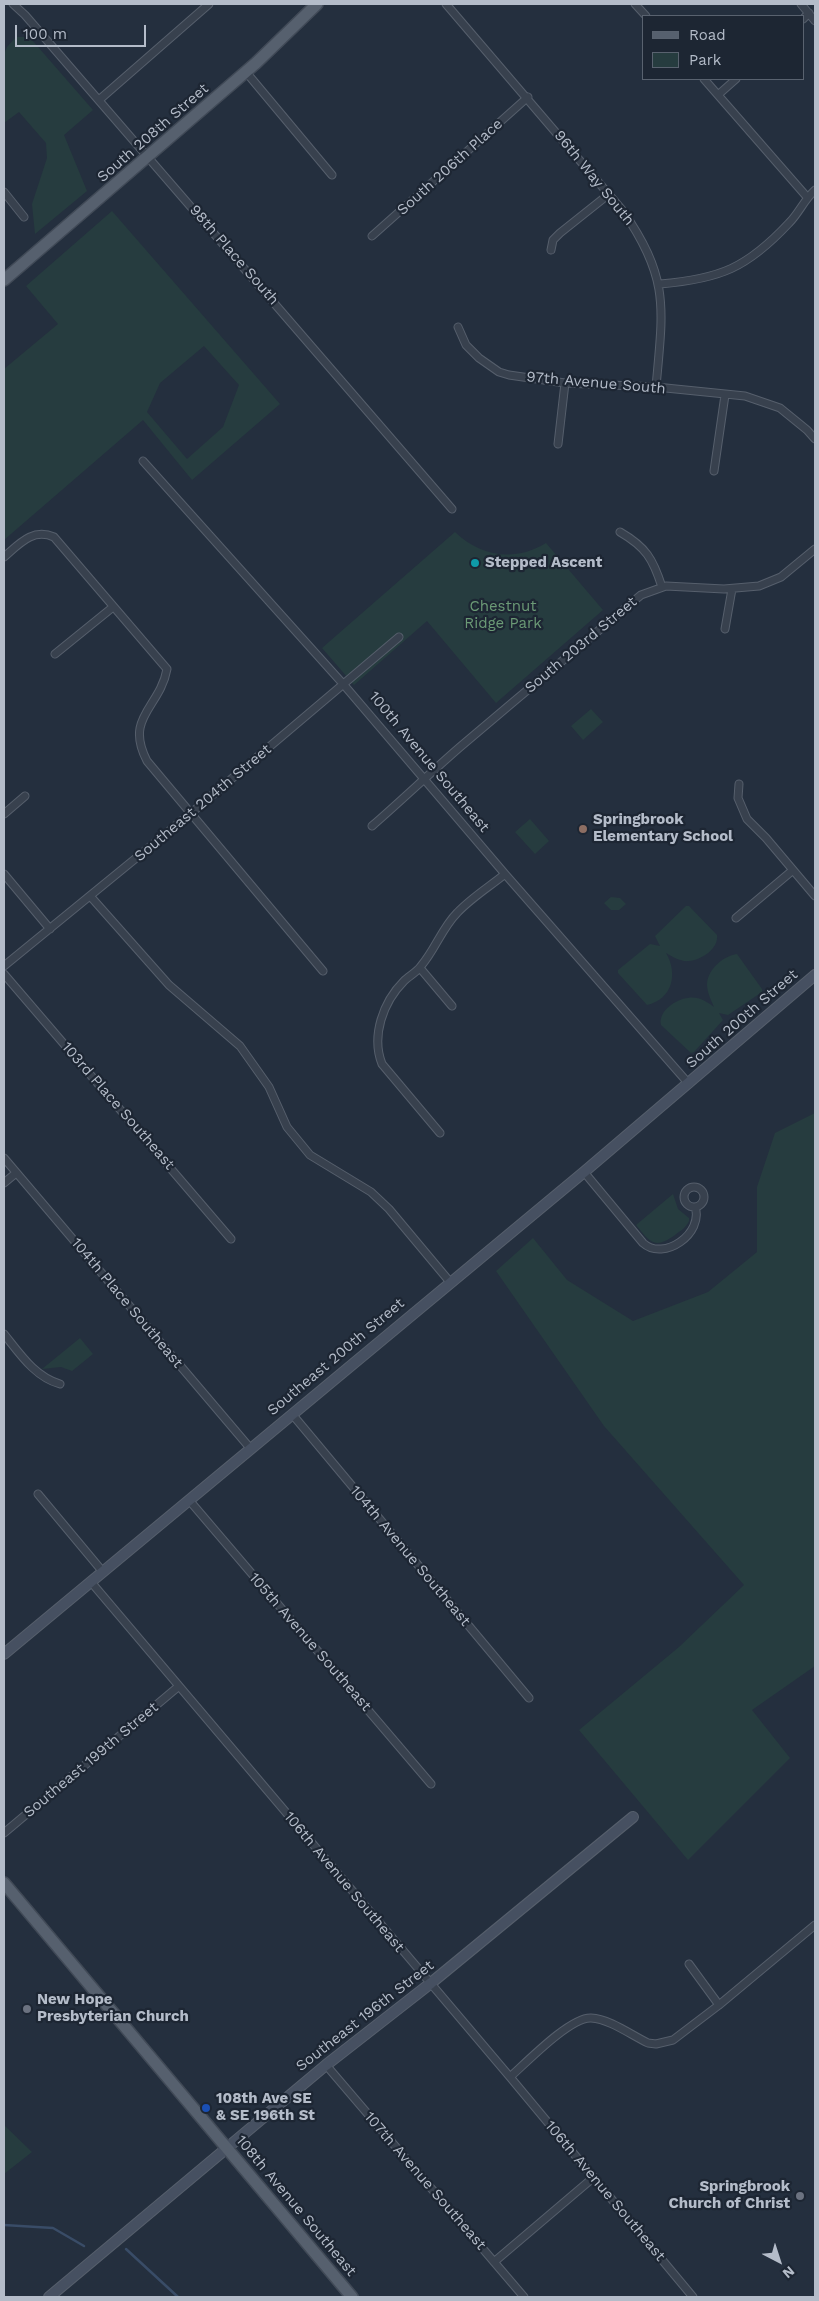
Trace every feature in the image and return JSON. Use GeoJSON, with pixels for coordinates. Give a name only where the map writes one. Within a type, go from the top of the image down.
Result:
{"type":"FeatureCollection","features":[{"type":"Feature","properties":{"kind":"main road","name":"South 208th Street"},"geometry":{"type":"LineString","coordinates":[[4,280],[246,72],[317,4]]}},
{"type":"Feature","properties":{"kind":"main road","name":"108th Avenue Southeast"},"geometry":{"type":"LineString","coordinates":[[4,1883],[352,2297]]}},
{"type":"Feature","properties":{"kind":"street","name":"98th Place South"},"geometry":{"type":"LineString","coordinates":[[13,4],[25,14],[452,509]]}},
{"type":"Feature","properties":{"kind":"street"},"geometry":{"type":"LineString","coordinates":[[99,100],[209,4]]}},
{"type":"Feature","properties":{"kind":"street","name":"96th Way South"},"geometry":{"type":"LineString","coordinates":[[446,4],[623,211],[646,248],[660,284],[663,315],[656,387]]}},
{"type":"Feature","properties":{"kind":"street"},"geometry":{"type":"LineString","coordinates":[[635,4],[645,15]]}},
{"type":"Feature","properties":{"kind":"street"},"geometry":{"type":"LineString","coordinates":[[801,4],[815,21]]}},
{"type":"Feature","properties":{"kind":"street"},"geometry":{"type":"LineString","coordinates":[[804,18],[809,13]]}},
{"type":"Feature","properties":{"kind":"street"},"geometry":{"type":"LineString","coordinates":[[246,72],[332,175]]}},
{"type":"Feature","properties":{"kind":"street"},"geometry":{"type":"LineString","coordinates":[[705,80],[807,197]]}},
{"type":"Feature","properties":{"kind":"street"},"geometry":{"type":"LineString","coordinates":[[718,94],[735,80]]}},
{"type":"Feature","properties":{"kind":"street","name":"South 206th Place"},"geometry":{"type":"LineString","coordinates":[[372,236],[528,98]]}},
{"type":"Feature","properties":{"kind":"street"},"geometry":{"type":"LineString","coordinates":[[660,284],[695,281],[731,270],[788,224],[800,211],[807,197],[815,190]]}},
{"type":"Feature","properties":{"kind":"street"},"geometry":{"type":"LineString","coordinates":[[4,192],[24,218]]}},
{"type":"Feature","properties":{"kind":"street"},"geometry":{"type":"LineString","coordinates":[[551,250],[553,240],[560,233],[609,194]]}},
{"type":"Feature","properties":{"kind":"street","name":"97th Avenue South"},"geometry":{"type":"LineString","coordinates":[[458,327],[472,351],[499,372],[566,383],[656,387],[746,396],[780,408],[815,439]]}},
{"type":"Feature","properties":{"kind":"street"},"geometry":{"type":"LineString","coordinates":[[558,444],[566,383]]}},
{"type":"Feature","properties":{"kind":"street"},"geometry":{"type":"LineString","coordinates":[[714,471],[725,395]]}},
{"type":"Feature","properties":{"kind":"street","name":"100th Avenue Southeast"},"geometry":{"type":"LineString","coordinates":[[143,460],[344,685],[505,874],[689,1084]]}},
{"type":"Feature","properties":{"kind":"street"},"geometry":{"type":"LineString","coordinates":[[620,532],[636,541],[645,550],[656,567],[662,587]]}},
{"type":"Feature","properties":{"kind":"street"},"geometry":{"type":"LineString","coordinates":[[4,556],[35,533],[45,533],[62,544],[167,670],[165,682],[141,720],[139,732],[140,748],[147,762],[323,971]]}},
{"type":"Feature","properties":{"kind":"street","name":"South 203rd Street"},"geometry":{"type":"LineString","coordinates":[[372,826],[412,793],[424,778],[641,595],[662,587],[679,585],[746,589],[770,583],[793,569],[815,550]]}},
{"type":"Feature","properties":{"kind":"street"},"geometry":{"type":"LineString","coordinates":[[725,629],[732,589]]}},
{"type":"Feature","properties":{"kind":"street"},"geometry":{"type":"LineString","coordinates":[[55,654],[113,607]]}},
{"type":"Feature","properties":{"kind":"street","name":"Southeast 204th Street"},"geometry":{"type":"LineString","coordinates":[[4,966],[91,897],[399,637]]}},
{"type":"Feature","properties":{"kind":"street"},"geometry":{"type":"LineString","coordinates":[[739,784],[738,798],[747,819],[766,838],[815,896]]}},
{"type":"Feature","properties":{"kind":"street"},"geometry":{"type":"LineString","coordinates":[[4,814],[25,796]]}},
{"type":"Feature","properties":{"kind":"street"},"geometry":{"type":"LineString","coordinates":[[736,918],[793,870]]}},
{"type":"Feature","properties":{"kind":"street"},"geometry":{"type":"LineString","coordinates":[[4,874],[50,929]]}},
{"type":"Feature","properties":{"kind":"street"},"geometry":{"type":"LineString","coordinates":[[440,1133],[382,1064],[378,1054],[377,1040],[381,1019],[390,999],[404,981],[420,968],[457,913],[505,874]]}},
{"type":"Feature","properties":{"kind":"street"},"geometry":{"type":"LineString","coordinates":[[91,897],[169,985],[245,1052],[269,1087],[287,1127],[310,1155],[371,1192],[389,1209],[450,1282]]}},
{"type":"Feature","properties":{"kind":"street"},"geometry":{"type":"LineString","coordinates":[[420,968],[452,1006]]}},
{"type":"Feature","properties":{"kind":"street","name":"103rd Place Southeast"},"geometry":{"type":"LineString","coordinates":[[4,974],[232,1239]]}},
{"type":"Feature","properties":{"kind":"street","name":"South 200th Street"},"geometry":{"type":"LineString","coordinates":[[689,1084],[815,976]]}},
{"type":"Feature","properties":{"kind":"street","name":"Southeast 200th Street"},"geometry":{"type":"LineString","coordinates":[[4,1654],[689,1084]]}},
{"type":"Feature","properties":{"kind":"street","name":"104th Place Southeast"},"geometry":{"type":"LineString","coordinates":[[4,1158],[250,1448]]}},
{"type":"Feature","properties":{"kind":"street"},"geometry":{"type":"LineString","coordinates":[[584,1172],[643,1243],[652,1250],[670,1248],[691,1232],[697,1219],[695,1206]]}},
{"type":"Feature","properties":{"kind":"street"},"geometry":{"type":"LineString","coordinates":[[4,1184],[16,1173]]}},
{"type":"Feature","properties":{"kind":"street"},"geometry":{"type":"LineString","coordinates":[[4,1334],[36,1372],[60,1384]]}},
{"type":"Feature","properties":{"kind":"street","name":"104th Avenue Southeast"},"geometry":{"type":"LineString","coordinates":[[292,1414],[529,1698]]}},
{"type":"Feature","properties":{"kind":"street"},"geometry":{"type":"LineString","coordinates":[[38,1494],[103,1572]]}},
{"type":"Feature","properties":{"kind":"street","name":"105th Avenue Southeast"},"geometry":{"type":"LineString","coordinates":[[188,1500],[431,1784]]}},
{"type":"Feature","properties":{"kind":"street","name":"106th Avenue Southeast"},"geometry":{"type":"LineString","coordinates":[[91,1582],[431,1983],[693,2297]]}},
{"type":"Feature","properties":{"kind":"street","name":"Southeast 199th Street"},"geometry":{"type":"LineString","coordinates":[[4,1833],[179,1686]]}},
{"type":"Feature","properties":{"kind":"street","name":"Southeast 196th Street"},"geometry":{"type":"LineString","coordinates":[[49,2297],[326,2065],[431,1983],[633,1817]]}},
{"type":"Feature","properties":{"kind":"street"},"geometry":{"type":"LineString","coordinates":[[510,2077],[574,2023],[585,2018],[600,2020],[648,2043],[673,2040],[719,2005],[815,1925]]}},
{"type":"Feature","properties":{"kind":"street"},"geometry":{"type":"LineString","coordinates":[[689,1964],[719,2005]]}},
{"type":"Feature","properties":{"kind":"street","name":"107th Avenue Southeast"},"geometry":{"type":"LineString","coordinates":[[326,2065],[524,2297]]}},
{"type":"Feature","properties":{"kind":"street"},"geometry":{"type":"LineString","coordinates":[[494,2262],[594,2177]]}},
{"type":"Feature","properties":{"kind":"green space"},"geometry":{"type":"Polygon","coordinates":[[[16,37],[32,40],[93,110],[64,135],[87,191],[35,234],[32,204],[47,158],[46,143],[19,112],[4,123],[4,54],[7,47],[16,37]]]}},
{"type":"Feature","properties":{"kind":"green space"},"geometry":{"type":"Polygon","coordinates":[[[112,211],[280,404],[192,480],[143,420],[4,540],[4,369],[58,324],[26,286],[112,211]],[[204,346],[160,383],[147,412],[187,459],[223,427],[239,385],[204,346]]]}},
{"type":"Feature","properties":{"kind":"green space","name":"Chestnut Ridge Park"},"geometry":{"type":"Polygon","coordinates":[[[455,532],[476,547],[499,554],[522,553],[546,543],[603,610],[496,703],[427,621],[354,685],[322,648],[455,532]]]}},
{"type":"Feature","properties":{"kind":"green space"},"geometry":{"type":"Polygon","coordinates":[[[591,709],[603,722],[583,740],[571,726],[591,709]]]}},
{"type":"Feature","properties":{"kind":"green space"},"geometry":{"type":"Polygon","coordinates":[[[530,819],[549,841],[535,854],[515,832],[530,819]]]}},
{"type":"Feature","properties":{"kind":"green space"},"geometry":{"type":"Polygon","coordinates":[[[611,897],[620,898],[626,904],[619,910],[611,910],[604,903],[611,897]]]}},
{"type":"Feature","properties":{"kind":"green space"},"geometry":{"type":"Polygon","coordinates":[[[686,906],[689,906],[717,935],[717,940],[708,953],[694,960],[680,960],[666,953],[672,969],[671,984],[663,997],[647,1005],[618,973],[618,970],[650,944],[660,946],[655,936],[686,906]]]}},
{"type":"Feature","properties":{"kind":"green space"},"geometry":{"type":"Polygon","coordinates":[[[737,954],[762,989],[762,992],[728,1015],[719,1013],[723,1020],[691,1053],[661,1025],[662,1015],[673,1003],[688,998],[705,1001],[714,1007],[707,987],[710,973],[722,960],[737,954]]]}},
{"type":"Feature","properties":{"kind":"green space"},"geometry":{"type":"Polygon","coordinates":[[[815,1113],[815,1666],[752,1710],[790,1758],[688,1860],[579,1730],[679,1647],[744,1585],[604,1426],[496,1271],[533,1238],[567,1280],[633,1321],[708,1292],[757,1252],[757,1187],[775,1133],[815,1113]]]}},
{"type":"Feature","properties":{"kind":"green space"},"geometry":{"type":"Polygon","coordinates":[[[673,1194],[678,1209],[689,1218],[689,1221],[683,1229],[668,1240],[657,1243],[653,1242],[636,1225],[673,1194]]]}},
{"type":"Feature","properties":{"kind":"green space"},"geometry":{"type":"Polygon","coordinates":[[[80,1338],[93,1354],[72,1371],[61,1367],[42,1369],[80,1338]]]}},
{"type":"Feature","properties":{"kind":"green space"},"geometry":{"type":"Polygon","coordinates":[[[4,2125],[32,2152],[4,2174],[4,2125]]]}},
{"type":"Feature","properties":{"kind":"waterway"},"geometry":{"type":"LineString","coordinates":[[4,2225],[53,2228],[84,2246]]}},
{"type":"Feature","properties":{"kind":"waterway"},"geometry":{"type":"LineString","coordinates":[[126,2249],[178,2297]]}},
{"type":"Feature","properties":{"kind":"place","name":"Stepped Ascent"},"geometry":{"type":"Point","coordinates":[475,563]}},
{"type":"Feature","properties":{"kind":"place","name":"Springbrook Elementary School"},"geometry":{"type":"Point","coordinates":[583,829]}},
{"type":"Feature","properties":{"kind":"place","name":"New Hope Presbyterian Church"},"geometry":{"type":"Point","coordinates":[27,2009]}},
{"type":"Feature","properties":{"kind":"place","name":"108th Ave SE & SE 196th St"},"geometry":{"type":"Point","coordinates":[206,2108]}},
{"type":"Feature","properties":{"kind":"place","name":"Springbrook Church of Christ"},"geometry":{"type":"Point","coordinates":[800,2196]}}]}
